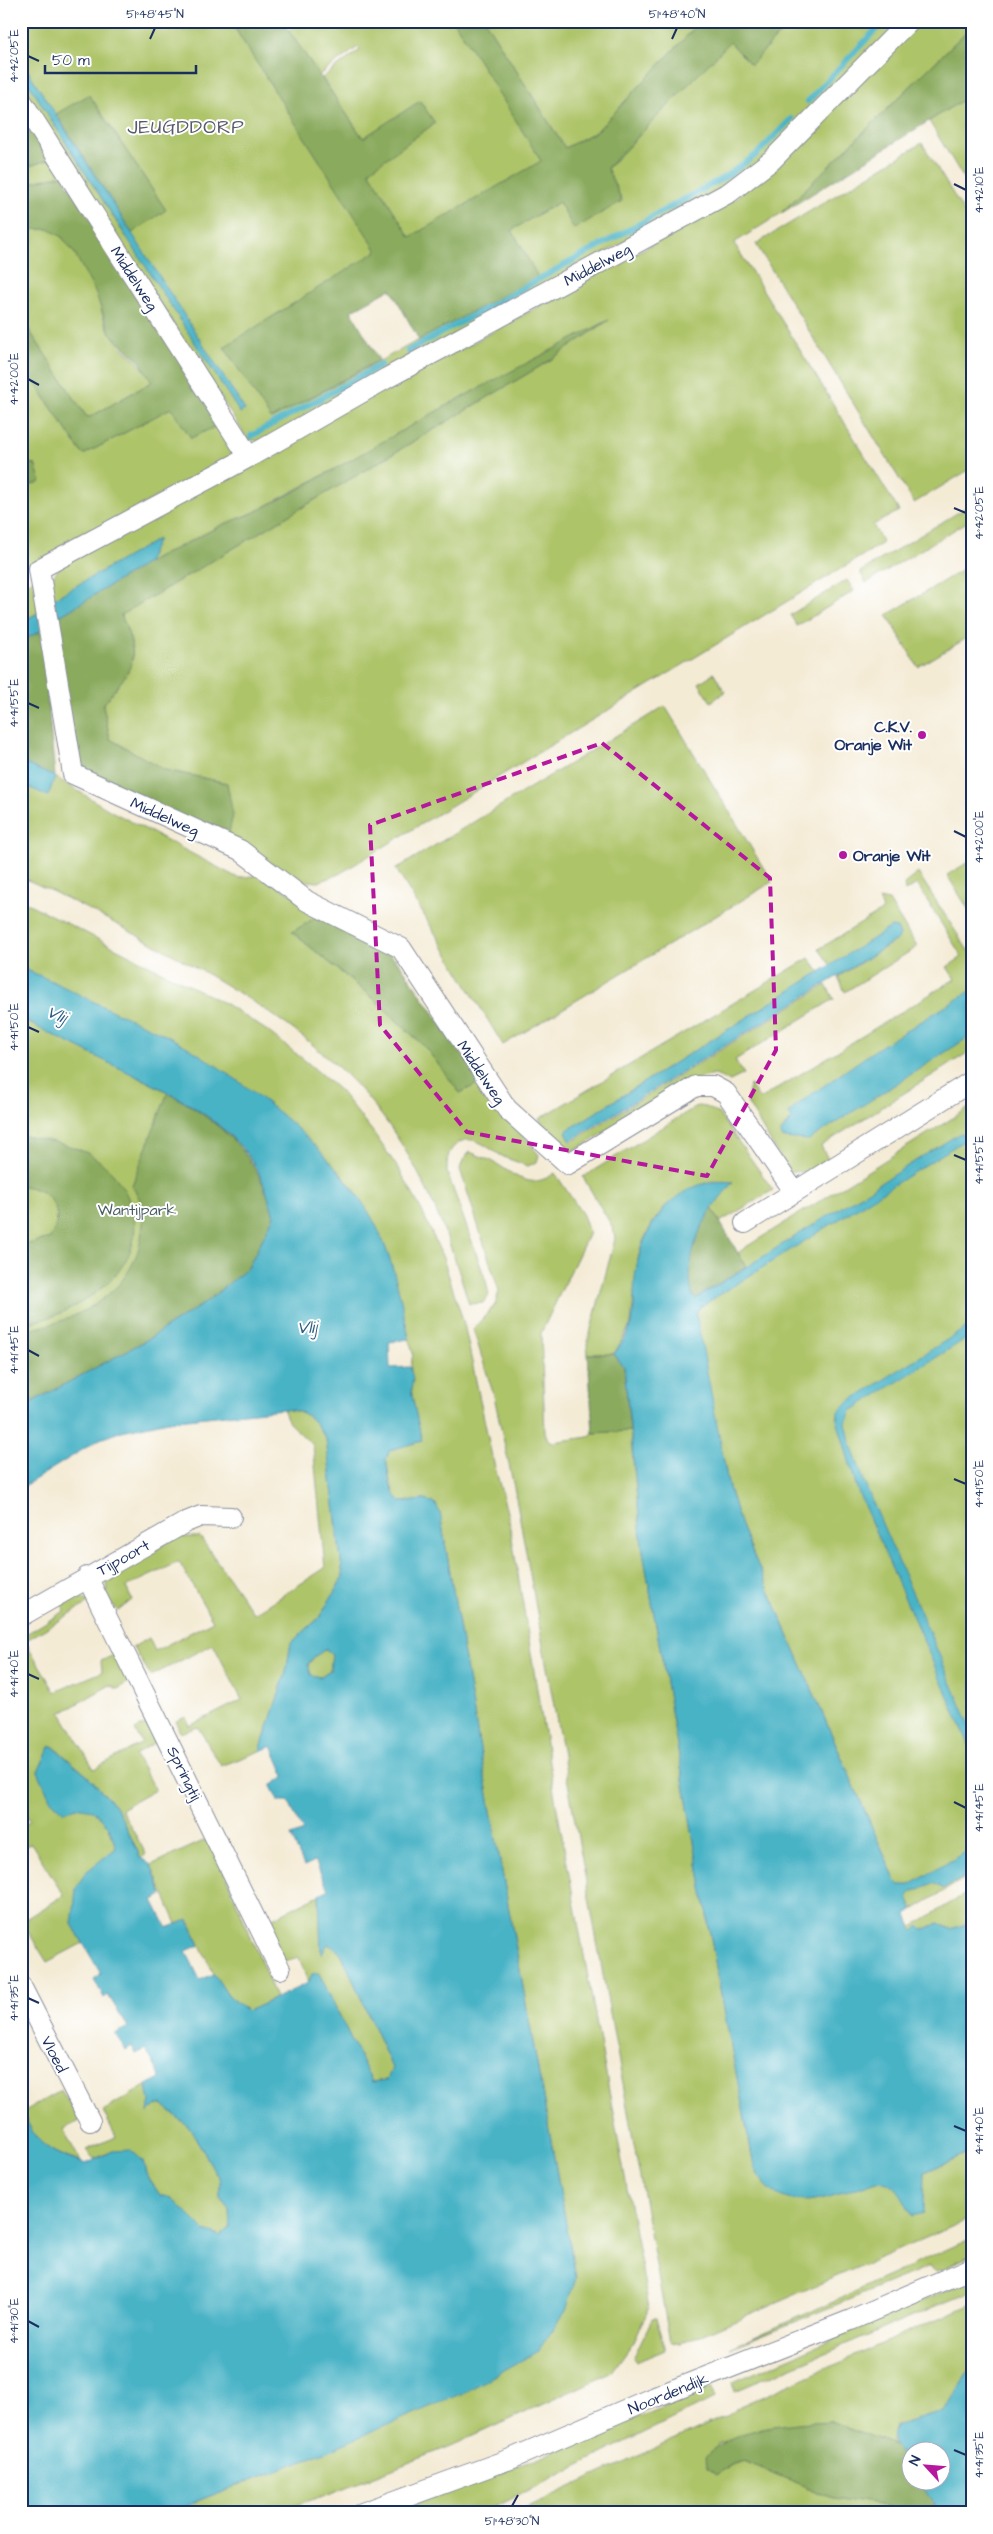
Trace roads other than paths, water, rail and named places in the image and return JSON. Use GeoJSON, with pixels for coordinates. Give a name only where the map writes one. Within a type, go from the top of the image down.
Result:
{"type":"FeatureCollection","features":[{"type":"Feature","properties":{"kind":"street","name":"Middelweg"},"geometry":{"type":"LineString","coordinates":[[794,1190],[726,1093],[713,1086],[696,1086],[568,1164],[507,1109],[401,948],[307,901],[240,850],[73,774],[38,569],[249,457],[395,373],[730,192],[772,160],[909,21]]}},
{"type":"Feature","properties":{"kind":"street","name":"Middelweg"},"geometry":{"type":"LineString","coordinates":[[21,100],[249,457]]}},
{"type":"Feature","properties":{"kind":"street"},"geometry":{"type":"LineString","coordinates":[[745,1222],[972,1081]]}},
{"type":"Feature","properties":{"kind":"street","name":"Tijpoort"},"geometry":{"type":"LineString","coordinates":[[21,1616],[186,1522],[201,1516],[231,1517]]}},
{"type":"Feature","properties":{"kind":"street","name":"Springtij"},"geometry":{"type":"LineString","coordinates":[[87,1577],[280,1969]]}},
{"type":"Feature","properties":{"kind":"street","name":"Vloed"},"geometry":{"type":"LineString","coordinates":[[21,1986],[90,2121]]}},
{"type":"Feature","properties":{"kind":"street","name":"Noordendijk"},"geometry":{"type":"LineString","coordinates":[[362,2513],[514,2458],[650,2399],[851,2320],[972,2268]]}},
{"type":"Feature","properties":{"kind":"water"},"geometry":{"type":"Polygon","coordinates":[[[21,60],[245,410],[240,413],[50,118],[21,71],[21,60]]]}},
{"type":"Feature","properties":{"kind":"water"},"geometry":{"type":"Polygon","coordinates":[[[158,539],[147,563],[58,617],[53,599],[158,539]]]}},
{"type":"Feature","properties":{"kind":"water"},"geometry":{"type":"Polygon","coordinates":[[[38,613],[41,631],[21,641],[21,622],[38,613]]]}},
{"type":"Feature","properties":{"kind":"water"},"geometry":{"type":"Polygon","coordinates":[[[21,762],[55,777],[48,796],[21,784],[21,762]]]}},
{"type":"Feature","properties":{"kind":"water"},"geometry":{"type":"Polygon","coordinates":[[[891,927],[897,928],[900,935],[898,939],[570,1141],[566,1131],[891,927]]]}},
{"type":"Feature","properties":{"kind":"water","name":"Vlij"},"geometry":{"type":"Polygon","coordinates":[[[21,968],[189,1048],[265,1101],[313,1144],[354,1191],[371,1216],[385,1245],[395,1276],[409,1339],[389,1342],[390,1368],[410,1367],[413,1379],[411,1391],[422,1441],[390,1450],[386,1459],[389,1476],[394,1494],[401,1502],[424,1500],[435,1503],[440,1513],[485,1778],[576,2278],[566,2311],[538,2351],[467,2391],[327,2451],[166,2513],[21,2513],[21,2113],[23,2112],[28,2124],[40,2141],[55,2152],[74,2160],[86,2164],[113,2151],[131,2150],[143,2161],[146,2174],[160,2195],[172,2198],[205,2231],[220,2236],[230,2228],[229,2208],[220,2197],[220,2180],[190,2128],[162,2104],[155,2106],[148,2113],[150,2101],[147,2085],[161,2078],[146,2049],[136,2054],[132,2046],[126,2050],[115,2034],[128,2027],[108,1995],[104,1998],[94,1979],[101,1974],[72,1924],[76,1888],[86,1872],[116,1848],[109,1827],[93,1810],[76,1807],[64,1812],[50,1799],[38,1771],[51,1745],[91,1779],[117,1808],[141,1858],[151,1865],[163,1895],[153,1900],[167,1928],[188,1920],[200,1945],[186,1951],[200,1980],[214,1974],[229,1997],[248,2011],[308,1983],[312,1974],[319,1973],[372,2082],[387,2080],[392,2068],[341,1953],[328,1944],[321,1954],[319,1895],[328,1889],[315,1861],[304,1866],[291,1836],[303,1831],[288,1801],[278,1801],[271,1786],[285,1776],[272,1746],[260,1751],[286,1672],[291,1643],[319,1618],[343,1577],[326,1439],[309,1417],[292,1410],[283,1409],[168,1421],[122,1431],[100,1439],[21,1488],[21,1408],[145,1341],[205,1303],[248,1268],[274,1216],[266,1190],[255,1166],[243,1149],[211,1119],[175,1096],[21,1019],[21,968]],[[326,1649],[314,1657],[308,1664],[311,1675],[321,1677],[330,1671],[332,1654],[326,1649]]]}},
{"type":"Feature","properties":{"kind":"water"},"geometry":{"type":"Polygon","coordinates":[[[972,990],[972,1035],[809,1140],[782,1138],[781,1132],[792,1119],[789,1113],[802,1101],[878,1048],[972,990]]]}},
{"type":"Feature","properties":{"kind":"water"},"geometry":{"type":"Polygon","coordinates":[[[960,1133],[966,1135],[965,1140],[700,1307],[696,1313],[729,1488],[741,1526],[895,1880],[900,1885],[910,1885],[972,1848],[972,1872],[944,1889],[933,1883],[912,1892],[908,1896],[913,1910],[907,1914],[913,1930],[919,1926],[923,1930],[938,1923],[951,1929],[972,1922],[972,2151],[925,2172],[924,2213],[912,2216],[903,2198],[895,2188],[884,2182],[877,2181],[825,2198],[808,2201],[792,2200],[778,2195],[765,2184],[754,2167],[718,1978],[642,1546],[624,1367],[614,1354],[624,1340],[633,1318],[635,1278],[644,1240],[664,1208],[678,1196],[694,1187],[713,1182],[733,1182],[709,1213],[694,1247],[690,1276],[691,1290],[695,1299],[960,1133]]]}},
{"type":"Feature","properties":{"kind":"water"},"geometry":{"type":"Polygon","coordinates":[[[972,1324],[972,1335],[851,1411],[846,1423],[851,1445],[867,1489],[972,1730],[972,1751],[858,1492],[837,1420],[838,1412],[848,1402],[972,1324]]]}},
{"type":"Feature","properties":{"kind":"water"},"geometry":{"type":"Polygon","coordinates":[[[972,2368],[972,2513],[940,2513],[926,2492],[950,2492],[950,2442],[900,2442],[900,2453],[894,2443],[893,2432],[895,2426],[942,2412],[972,2368]]]}},
{"type":"Feature","properties":{"kind":"waterway"},"geometry":{"type":"LineString","coordinates":[[808,101],[884,21]]}},
{"type":"Feature","properties":{"kind":"waterway"},"geometry":{"type":"LineString","coordinates":[[408,351],[725,177],[757,154],[791,119]]}},
{"type":"Feature","properties":{"kind":"waterway"},"geometry":{"type":"LineString","coordinates":[[251,436],[381,365]]}},
{"type":"Feature","properties":{"kind":"place","name":"C.K.V. Oranje Wit"},"geometry":{"type":"Point","coordinates":[922,735]}},
{"type":"Feature","properties":{"kind":"place","name":"Oranje Wit"},"geometry":{"type":"Point","coordinates":[843,855]}},
{"type":"Feature","properties":{"kind":"district","name":"JEUGDDORP"},"geometry":{"type":"Point","coordinates":[186,126]}},
{"type":"Feature","properties":{"kind":"park label","name":"Wantijpark"},"geometry":{"type":"Point","coordinates":[137,1209]}}]}
